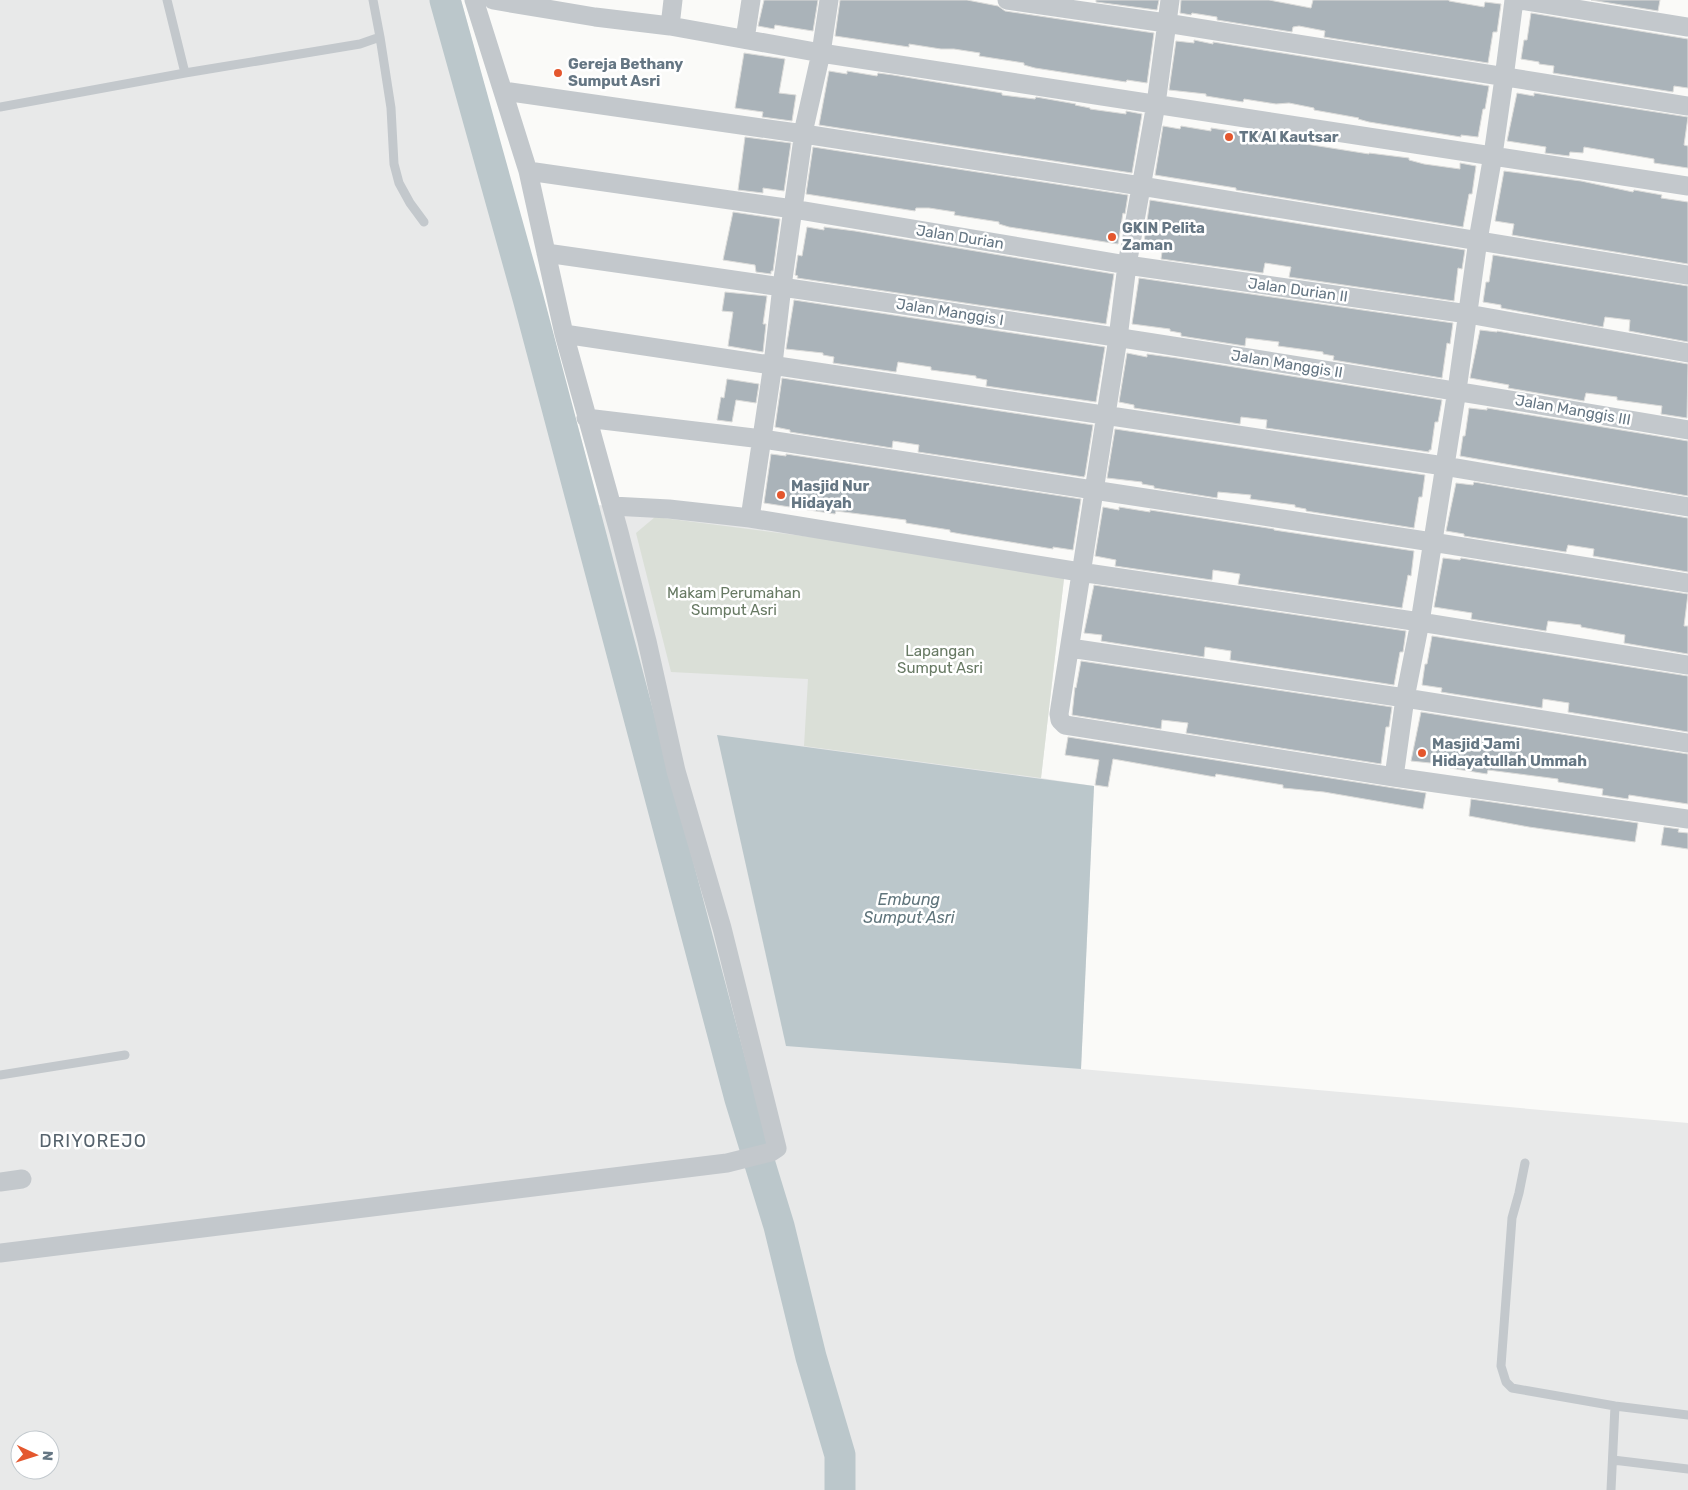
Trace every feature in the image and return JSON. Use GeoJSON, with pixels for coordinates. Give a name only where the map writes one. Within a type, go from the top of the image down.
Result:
{"type":"FeatureCollection","features":[{"type":"Feature","properties":{"kind":"street"},"geometry":{"type":"LineString","coordinates":[[0,1253],[734,1162],[776,1150],[777,1146],[722,928],[676,771],[647,641],[564,334],[528,172],[474,0]]}},
{"type":"Feature","properties":{"kind":"street"},"geometry":{"type":"LineString","coordinates":[[493,0],[596,8],[670,26],[821,53],[1688,186]]}},
{"type":"Feature","properties":{"kind":"street"},"geometry":{"type":"LineString","coordinates":[[670,26],[674,0]]}},
{"type":"Feature","properties":{"kind":"street"},"geometry":{"type":"LineString","coordinates":[[745,39],[751,0]]}},
{"type":"Feature","properties":{"kind":"street"},"geometry":{"type":"LineString","coordinates":[[750,518],[804,134],[821,53],[829,0]]}},
{"type":"Feature","properties":{"kind":"street"},"geometry":{"type":"LineString","coordinates":[[1007,0],[1166,23],[1688,106]]}},
{"type":"Feature","properties":{"kind":"street"},"geometry":{"type":"LineString","coordinates":[[1170,0],[1156,104],[1127,265],[1118,338],[1080,572],[1059,714],[1060,720],[1065,725],[1688,819]]}},
{"type":"Feature","properties":{"kind":"street"},"geometry":{"type":"LineString","coordinates":[[1394,776],[1404,698],[1420,622],[1457,390],[1478,240],[1493,155],[1514,0]]}},
{"type":"Feature","properties":{"kind":"street"},"geometry":{"type":"LineString","coordinates":[[1520,0],[1688,27]]}},
{"type":"Feature","properties":{"kind":"street"},"geometry":{"type":"LineString","coordinates":[[503,91],[804,134],[1141,186],[1688,274]]}},
{"type":"Feature","properties":{"kind":"street","name":"Jalan Durian"},"geometry":{"type":"LineString","coordinates":[[528,172],[793,209],[1127,265]]}},
{"type":"Feature","properties":{"kind":"street","name":"Jalan Manggis I"},"geometry":{"type":"LineString","coordinates":[[546,253],[782,286],[1118,338]]}},
{"type":"Feature","properties":{"kind":"street","name":"Jalan Durian II"},"geometry":{"type":"LineString","coordinates":[[1127,265],[1468,314],[1688,353]]}},
{"type":"Feature","properties":{"kind":"street"},"geometry":{"type":"LineString","coordinates":[[564,334],[1444,466],[1688,507]]}},
{"type":"Feature","properties":{"kind":"street","name":"Jalan Manggis II"},"geometry":{"type":"LineString","coordinates":[[1118,338],[1457,390]]}},
{"type":"Feature","properties":{"kind":"street","name":"Jalan Manggis III"},"geometry":{"type":"LineString","coordinates":[[1457,390],[1688,430]]}},
{"type":"Feature","properties":{"kind":"street"},"geometry":{"type":"LineString","coordinates":[[586,418],[762,439],[1688,583]]}},
{"type":"Feature","properties":{"kind":"street"},"geometry":{"type":"LineString","coordinates":[[612,506],[669,509],[750,518],[1080,572],[1420,622],[1688,665]]}},
{"type":"Feature","properties":{"kind":"street"},"geometry":{"type":"LineString","coordinates":[[1070,648],[1688,743]]}},
{"type":"Feature","properties":{"kind":"street"},"geometry":{"type":"LineString","coordinates":[[0,1182],[22,1179]]}},
{"type":"Feature","properties":{"kind":"lane"},"geometry":{"type":"LineString","coordinates":[[167,0],[185,72]]}},
{"type":"Feature","properties":{"kind":"lane"},"geometry":{"type":"LineString","coordinates":[[373,0],[391,108],[394,164],[399,183],[410,203],[424,222]]}},
{"type":"Feature","properties":{"kind":"lane"},"geometry":{"type":"LineString","coordinates":[[0,107],[185,72],[360,44],[380,38]]}},
{"type":"Feature","properties":{"kind":"lane"},"geometry":{"type":"LineString","coordinates":[[0,1075],[125,1055]]}},
{"type":"Feature","properties":{"kind":"lane"},"geometry":{"type":"LineString","coordinates":[[1525,1163],[1512,1218],[1501,1366],[1506,1382],[1512,1388],[1616,1406],[1688,1415]]}},
{"type":"Feature","properties":{"kind":"lane"},"geometry":{"type":"LineString","coordinates":[[1611,1490],[1616,1406]]}},
{"type":"Feature","properties":{"kind":"lane"},"geometry":{"type":"LineString","coordinates":[[1613,1460],[1688,1469]]}},
{"type":"Feature","properties":{"kind":"shaded area"},"geometry":{"type":"Polygon","coordinates":[[[0,0],[461,0],[599,505],[1065,570],[1041,778],[1094,786],[1081,1069],[1688,1123],[1688,1490],[0,1490],[0,0]]]}},
{"type":"Feature","properties":{"kind":"green space","name":"Lapangan Sumput Asri"},"geometry":{"type":"Polygon","coordinates":[[[655,517],[1065,570],[1041,778],[804,746],[808,679],[671,672],[636,533],[655,517]]]}},
{"type":"Feature","properties":{"kind":"water","name":"Embung Sumput Asri"},"geometry":{"type":"Polygon","coordinates":[[[717,735],[1094,786],[1081,1069],[786,1046],[717,735]]]}},
{"type":"Feature","properties":{"kind":"building"},"geometry":{"type":"Polygon","coordinates":[[[764,0],[818,0],[813,31],[775,25],[774,29],[758,26],[764,0]]]}},
{"type":"Feature","properties":{"kind":"building"},"geometry":{"type":"Polygon","coordinates":[[[840,0],[967,0],[998,6],[1005,11],[1154,33],[1147,83],[1127,80],[1126,82],[1035,68],[1024,65],[1024,63],[979,56],[980,53],[954,49],[909,44],[909,47],[835,36],[840,0]]]}},
{"type":"Feature","properties":{"kind":"building"},"geometry":{"type":"Polygon","coordinates":[[[1096,0],[1159,0],[1157,10],[1096,2],[1096,0]]]}},
{"type":"Feature","properties":{"kind":"building"},"geometry":{"type":"Polygon","coordinates":[[[1181,0],[1269,0],[1311,8],[1313,0],[1449,0],[1484,7],[1485,2],[1501,4],[1497,32],[1493,32],[1488,63],[1324,37],[1325,31],[1299,26],[1293,27],[1292,32],[1217,20],[1217,17],[1180,13],[1181,0]]]}},
{"type":"Feature","properties":{"kind":"building"},"geometry":{"type":"Polygon","coordinates":[[[1591,0],[1660,0],[1658,11],[1591,0]]]}},
{"type":"Feature","properties":{"kind":"building"},"geometry":{"type":"Polygon","coordinates":[[[1531,13],[1688,39],[1688,88],[1674,86],[1673,92],[1553,73],[1554,66],[1521,59],[1524,40],[1527,40],[1531,13]]]}},
{"type":"Feature","properties":{"kind":"building"},"geometry":{"type":"Polygon","coordinates":[[[1194,40],[1489,86],[1478,137],[1461,135],[1461,137],[1369,122],[1359,118],[1314,110],[1314,108],[1289,103],[1276,104],[1244,99],[1243,102],[1206,96],[1206,94],[1169,90],[1176,41],[1194,43],[1194,40]]]}},
{"type":"Feature","properties":{"kind":"building"},"geometry":{"type":"Polygon","coordinates":[[[744,53],[785,59],[779,93],[796,95],[792,121],[762,117],[763,112],[735,108],[744,53]]]}},
{"type":"Feature","properties":{"kind":"building"},"geometry":{"type":"Polygon","coordinates":[[[829,71],[847,74],[847,71],[877,76],[878,73],[893,75],[1002,93],[1002,95],[1035,99],[1036,97],[1076,104],[1090,109],[1126,114],[1126,111],[1142,114],[1132,173],[819,125],[829,71]]]}},
{"type":"Feature","properties":{"kind":"building"},"geometry":{"type":"Polygon","coordinates":[[[1517,93],[1534,96],[1534,93],[1688,117],[1684,145],[1688,146],[1688,168],[1654,163],[1654,159],[1584,147],[1583,153],[1570,152],[1569,156],[1545,153],[1546,147],[1507,141],[1517,93]]]}},
{"type":"Feature","properties":{"kind":"building"},"geometry":{"type":"Polygon","coordinates":[[[1163,126],[1180,129],[1181,126],[1211,131],[1211,128],[1257,135],[1258,131],[1275,134],[1275,138],[1287,141],[1369,154],[1409,158],[1409,160],[1424,164],[1460,169],[1460,163],[1476,166],[1472,194],[1469,194],[1463,227],[1155,175],[1163,126]]]}},
{"type":"Feature","properties":{"kind":"building"},"geometry":{"type":"Polygon","coordinates":[[[745,137],[791,143],[784,191],[763,188],[763,193],[738,190],[745,137]]]}},
{"type":"Feature","properties":{"kind":"building"},"geometry":{"type":"Polygon","coordinates":[[[813,147],[1128,195],[1118,244],[1009,227],[999,224],[999,222],[954,215],[955,212],[929,208],[916,208],[915,211],[806,194],[813,147]]]}},
{"type":"Feature","properties":{"kind":"building"},"geometry":{"type":"Polygon","coordinates":[[[1504,171],[1581,181],[1633,192],[1634,190],[1662,195],[1661,198],[1688,202],[1688,264],[1512,235],[1514,224],[1495,221],[1504,171]]]}},
{"type":"Feature","properties":{"kind":"building"},"geometry":{"type":"Polygon","coordinates":[[[1150,200],[1465,250],[1462,269],[1458,268],[1454,301],[1289,277],[1291,267],[1265,263],[1263,273],[1161,259],[1162,252],[1143,249],[1150,200]]]}},
{"type":"Feature","properties":{"kind":"building"},"geometry":{"type":"Polygon","coordinates":[[[733,212],[780,219],[771,274],[756,272],[755,265],[723,260],[733,212]]]}},
{"type":"Feature","properties":{"kind":"building"},"geometry":{"type":"Polygon","coordinates":[[[807,227],[824,230],[824,227],[855,231],[1114,274],[1106,324],[797,278],[798,276],[795,275],[798,255],[802,256],[807,227]]]}},
{"type":"Feature","properties":{"kind":"building"},"geometry":{"type":"Polygon","coordinates":[[[1493,255],[1688,286],[1688,342],[1629,331],[1630,320],[1605,317],[1603,327],[1501,308],[1501,305],[1483,302],[1486,282],[1489,282],[1493,255]]]}},
{"type":"Feature","properties":{"kind":"building"},"geometry":{"type":"Polygon","coordinates":[[[1139,278],[1453,323],[1450,344],[1447,343],[1442,378],[1333,360],[1334,356],[1323,354],[1323,352],[1278,346],[1279,342],[1246,338],[1245,346],[1181,336],[1181,333],[1170,331],[1170,329],[1132,324],[1139,278]]]}},
{"type":"Feature","properties":{"kind":"building"},"geometry":{"type":"Polygon","coordinates":[[[725,292],[767,296],[763,324],[766,324],[763,352],[728,346],[733,312],[722,311],[725,292]]]}},
{"type":"Feature","properties":{"kind":"building"},"geometry":{"type":"Polygon","coordinates":[[[794,300],[1105,347],[1096,402],[986,386],[987,380],[976,378],[976,376],[931,370],[931,367],[898,362],[896,372],[833,363],[834,357],[823,355],[823,353],[786,349],[794,300]]]}},
{"type":"Feature","properties":{"kind":"building"},"geometry":{"type":"Polygon","coordinates":[[[1480,330],[1497,331],[1688,364],[1687,418],[1661,414],[1662,406],[1617,400],[1617,397],[1586,393],[1584,401],[1508,388],[1509,385],[1470,378],[1480,330]]]}},
{"type":"Feature","properties":{"kind":"building"},"geometry":{"type":"Polygon","coordinates":[[[1127,353],[1147,357],[1147,354],[1177,358],[1442,400],[1438,422],[1435,422],[1431,450],[1429,452],[1266,428],[1267,420],[1241,417],[1240,424],[1134,408],[1134,405],[1119,402],[1127,353]]]}},
{"type":"Feature","properties":{"kind":"building"},"geometry":{"type":"Polygon","coordinates":[[[782,378],[1093,425],[1085,475],[1084,477],[918,452],[919,445],[893,441],[892,448],[790,432],[790,430],[775,427],[782,378]]]}},
{"type":"Feature","properties":{"kind":"building"},"geometry":{"type":"Polygon","coordinates":[[[727,379],[759,384],[756,403],[736,400],[732,422],[717,420],[721,397],[724,398],[727,379]]]}},
{"type":"Feature","properties":{"kind":"building"},"geometry":{"type":"Polygon","coordinates":[[[1469,408],[1487,410],[1487,408],[1688,441],[1688,496],[1460,456],[1469,408]]]}},
{"type":"Feature","properties":{"kind":"building"},"geometry":{"type":"Polygon","coordinates":[[[1115,429],[1425,475],[1422,497],[1419,497],[1414,528],[1306,511],[1306,509],[1295,507],[1295,505],[1250,499],[1251,495],[1218,492],[1217,498],[1154,488],[1154,486],[1142,484],[1142,482],[1107,478],[1115,429]]]}},
{"type":"Feature","properties":{"kind":"building"},"geometry":{"type":"Polygon","coordinates":[[[771,454],[786,456],[786,454],[1081,499],[1073,550],[1053,547],[1053,549],[961,534],[950,532],[950,530],[906,523],[906,520],[836,511],[835,514],[764,503],[771,454]]]}},
{"type":"Feature","properties":{"kind":"building"},"geometry":{"type":"Polygon","coordinates":[[[1474,482],[1688,518],[1688,572],[1593,556],[1594,549],[1568,545],[1566,552],[1464,536],[1464,534],[1446,531],[1456,483],[1473,485],[1474,482]]]}},
{"type":"Feature","properties":{"kind":"building"},"geometry":{"type":"Polygon","coordinates":[[[1103,507],[1119,510],[1119,507],[1150,512],[1150,510],[1414,551],[1411,576],[1408,575],[1402,608],[1238,584],[1240,574],[1213,570],[1212,580],[1115,566],[1116,560],[1095,556],[1103,507]]]}},
{"type":"Feature","properties":{"kind":"building"},"geometry":{"type":"Polygon","coordinates":[[[1443,558],[1460,560],[1461,558],[1688,594],[1684,626],[1688,626],[1688,654],[1624,643],[1625,635],[1581,627],[1581,625],[1548,621],[1546,631],[1471,619],[1472,613],[1434,607],[1443,558]]]}},
{"type":"Feature","properties":{"kind":"building"},"geometry":{"type":"Polygon","coordinates":[[[1094,585],[1406,631],[1403,652],[1400,652],[1394,685],[1230,660],[1231,651],[1205,647],[1204,657],[1101,641],[1102,635],[1084,633],[1094,585]]]}},
{"type":"Feature","properties":{"kind":"building"},"geometry":{"type":"Polygon","coordinates":[[[1432,636],[1688,676],[1688,732],[1568,712],[1569,703],[1543,699],[1542,708],[1441,692],[1442,688],[1422,685],[1432,636]]]}},
{"type":"Feature","properties":{"kind":"building"},"geometry":{"type":"Polygon","coordinates":[[[1081,661],[1392,707],[1389,727],[1386,727],[1381,764],[1186,733],[1188,723],[1162,720],[1161,729],[1072,715],[1075,687],[1081,661]]]}},
{"type":"Feature","properties":{"kind":"building"},"geometry":{"type":"Polygon","coordinates":[[[1421,712],[1688,754],[1688,804],[1629,795],[1628,799],[1602,795],[1603,789],[1558,782],[1558,779],[1488,770],[1487,774],[1450,768],[1450,765],[1411,761],[1421,712]]]}},
{"type":"Feature","properties":{"kind":"building"},"geometry":{"type":"Polygon","coordinates":[[[1068,737],[1426,793],[1423,809],[1324,792],[1283,788],[1283,785],[1216,774],[1215,777],[1113,759],[1108,787],[1095,785],[1099,760],[1065,755],[1068,737]]]}},
{"type":"Feature","properties":{"kind":"building"},"geometry":{"type":"Polygon","coordinates":[[[1471,799],[1638,823],[1635,842],[1529,827],[1469,816],[1471,799]]]}},
{"type":"Feature","properties":{"kind":"building"},"geometry":{"type":"Polygon","coordinates":[[[1664,827],[1679,829],[1678,832],[1688,833],[1688,849],[1661,845],[1664,827]]]}},
{"type":"Feature","properties":{"kind":"waterway"},"geometry":{"type":"LineString","coordinates":[[445,0],[528,298],[740,1099],[779,1226],[811,1357],[840,1455],[840,1490]]}},
{"type":"Feature","properties":{"kind":"place","name":"Gereja Bethany Sumput Asri"},"geometry":{"type":"Point","coordinates":[558,73]}},
{"type":"Feature","properties":{"kind":"place","name":"TK Al Kautsar"},"geometry":{"type":"Point","coordinates":[1229,137]}},
{"type":"Feature","properties":{"kind":"place","name":"GKIN Pelita Zaman"},"geometry":{"type":"Point","coordinates":[1112,237]}},
{"type":"Feature","properties":{"kind":"place","name":"Masjid Nur Hidayah"},"geometry":{"type":"Point","coordinates":[781,495]}},
{"type":"Feature","properties":{"kind":"place","name":"Masjid Jami Hidayatullah Ummah"},"geometry":{"type":"Point","coordinates":[1422,753]}},
{"type":"Feature","properties":{"kind":"district","name":"DRIYOREJO"},"geometry":{"type":"Point","coordinates":[93,1141]}},
{"type":"Feature","properties":{"kind":"park label","name":"Makam Perumahan Sumput Asri"},"geometry":{"type":"Point","coordinates":[734,602]}}]}
